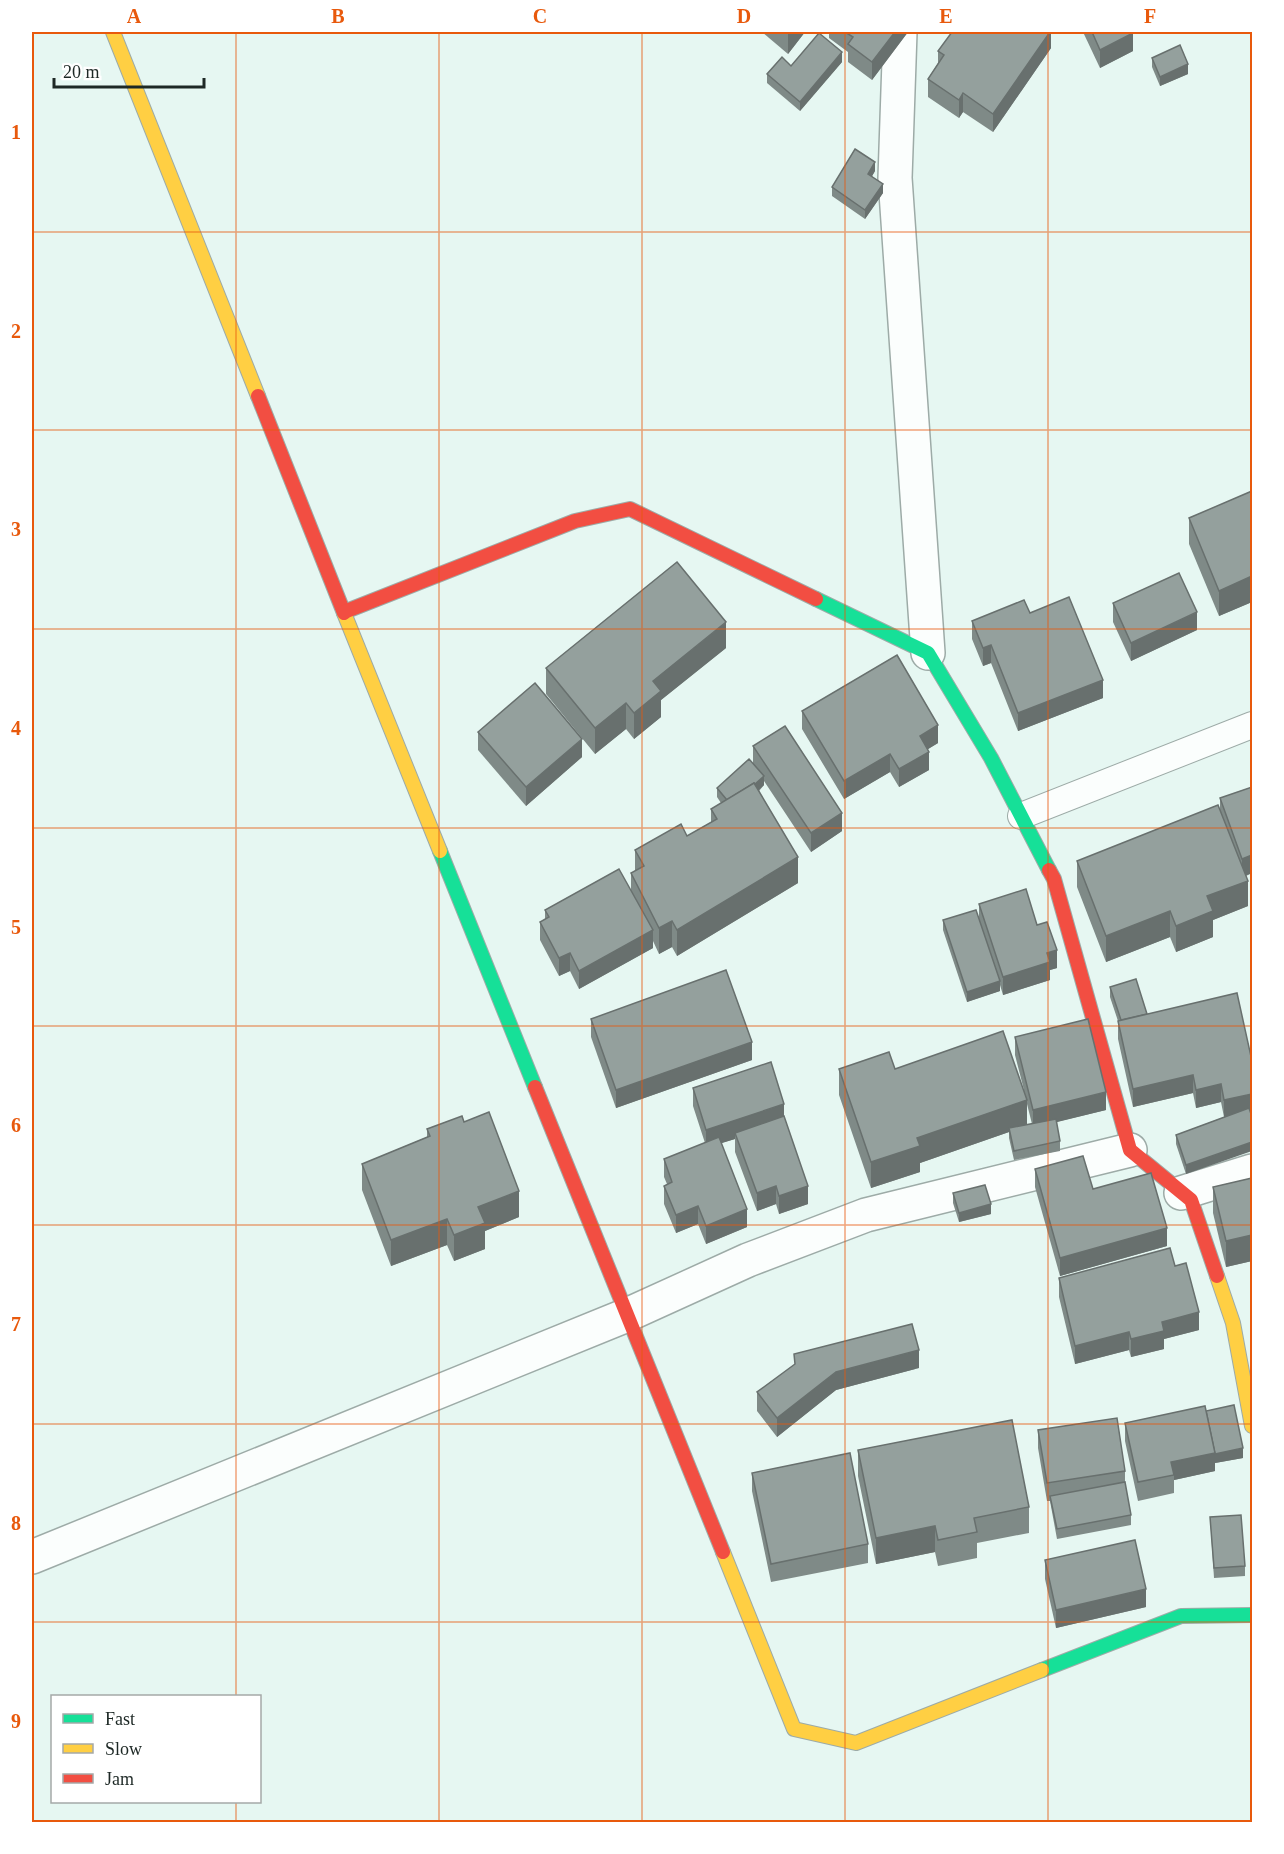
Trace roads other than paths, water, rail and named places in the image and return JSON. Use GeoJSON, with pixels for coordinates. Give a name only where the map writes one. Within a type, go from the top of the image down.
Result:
{"type":"FeatureCollection","features":[{"type":"Feature","properties":{"kind":"street"},"geometry":{"type":"LineString","coordinates":[[113,32],[794,1729],[856,1743],[1181,1616],[1252,1615]]}},
{"type":"Feature","properties":{"kind":"street"},"geometry":{"type":"LineString","coordinates":[[900,32],[895,178],[928,653],[991,758],[1054,879],[1130,1150],[1191,1200],[1233,1323],[1252,1426]]}},
{"type":"Feature","properties":{"kind":"street"},"geometry":{"type":"LineString","coordinates":[[344,612],[575,520],[630,509],[928,653]]}},
{"type":"Feature","properties":{"kind":"street"},"geometry":{"type":"LineString","coordinates":[[32,1557],[627,1315],[748,1260],[866,1215],[1130,1150]]}},
{"type":"Feature","properties":{"kind":"street"},"geometry":{"type":"LineString","coordinates":[[1181,1193],[1252,1171]]}},
{"type":"Feature","properties":{"kind":"lane"},"geometry":{"type":"LineString","coordinates":[[1021,816],[1252,725]]}}]}
